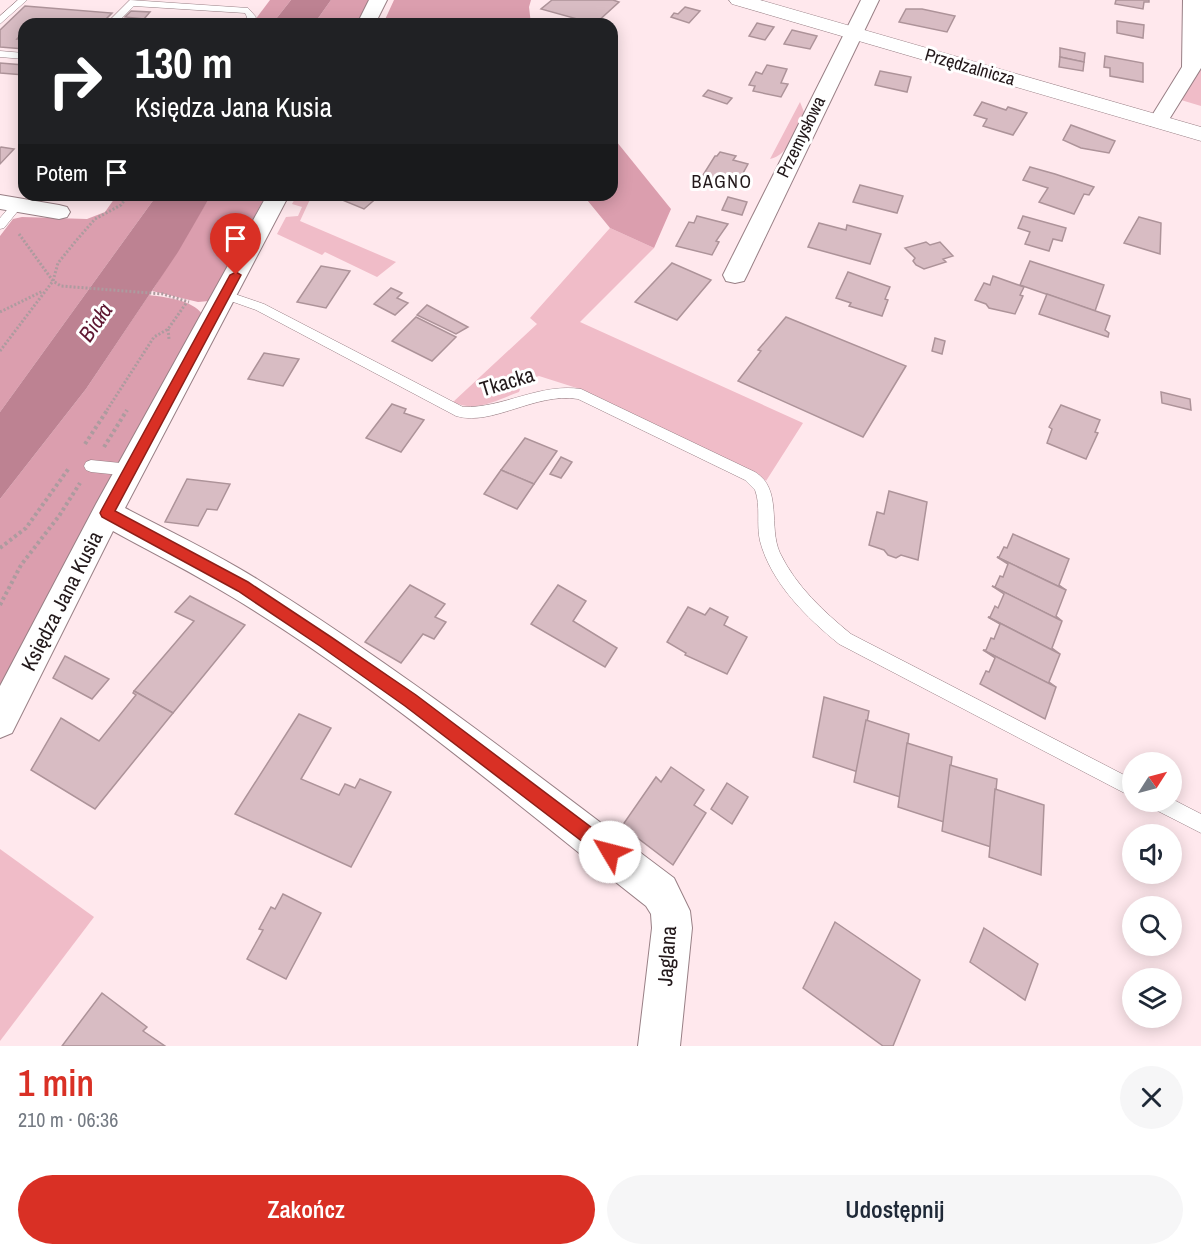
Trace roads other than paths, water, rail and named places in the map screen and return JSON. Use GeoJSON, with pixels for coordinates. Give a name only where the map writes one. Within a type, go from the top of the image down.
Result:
{"type":"FeatureCollection","features":[{"type":"Feature","properties":{"kind":"street"},"geometry":{"type":"LineString","coordinates":[[369,18],[378,0]]}},
{"type":"Feature","properties":{"kind":"street","name":"Przędzalnicza"},"geometry":{"type":"LineString","coordinates":[[739,0],[1201,134]]}},
{"type":"Feature","properties":{"kind":"street","name":"Przemysłowa"},"geometry":{"type":"LineString","coordinates":[[735,275],[813,112],[870,0]]}},
{"type":"Feature","properties":{"kind":"street"},"geometry":{"type":"LineString","coordinates":[[1158,122],[1192,67],[1192,0]]}},
{"type":"Feature","properties":{"kind":"street","name":"Księdza Jana Kusia"},"geometry":{"type":"LineString","coordinates":[[0,721],[107,513],[275,201]]}},
{"type":"Feature","properties":{"kind":"street"},"geometry":{"type":"LineString","coordinates":[[8,204],[59,212]]}},
{"type":"Feature","properties":{"kind":"street","name":"Jaglana"},"geometry":{"type":"LineString","coordinates":[[107,513],[243,587],[335,648],[410,700],[660,892],[670,911],[672,928],[659,1046]]}},
{"type":"Feature","properties":{"kind":"lane"},"geometry":{"type":"LineString","coordinates":[[0,21],[23,0]]}},
{"type":"Feature","properties":{"kind":"lane"},"geometry":{"type":"LineString","coordinates":[[117,18],[134,1],[248,11],[251,18]]}},
{"type":"Feature","properties":{"kind":"lane"},"geometry":{"type":"LineString","coordinates":[[0,54],[18,56]]}},
{"type":"Feature","properties":{"kind":"lane"},"geometry":{"type":"LineString","coordinates":[[0,225],[8,204]]}},
{"type":"Feature","properties":{"kind":"lane","name":"Tkacka"},"geometry":{"type":"LineString","coordinates":[[226,295],[260,307],[461,412],[483,413],[541,393],[558,390],[581,394],[757,481],[765,497],[765,530],[769,546],[796,590],[813,612],[845,639],[1122,784]]}},
{"type":"Feature","properties":{"kind":"lane"},"geometry":{"type":"LineString","coordinates":[[91,466],[130,470]]}},
{"type":"Feature","properties":{"kind":"lane"},"geometry":{"type":"LineString","coordinates":[[1178,812],[1201,824]]}},
{"type":"Feature","properties":{"kind":"water"},"geometry":{"type":"Polygon","coordinates":[[[291,0],[331,0],[318,18],[277,18],[291,0]]]}},
{"type":"Feature","properties":{"kind":"water","name":"Biała"},"geometry":{"type":"Polygon","coordinates":[[[153,201],[208,201],[178,252],[86,389],[0,499],[0,412],[153,201]]]}},
{"type":"Feature","properties":{"kind":"district","name":"BAGNO"},"geometry":{"type":"Point","coordinates":[722,182]}}]}
